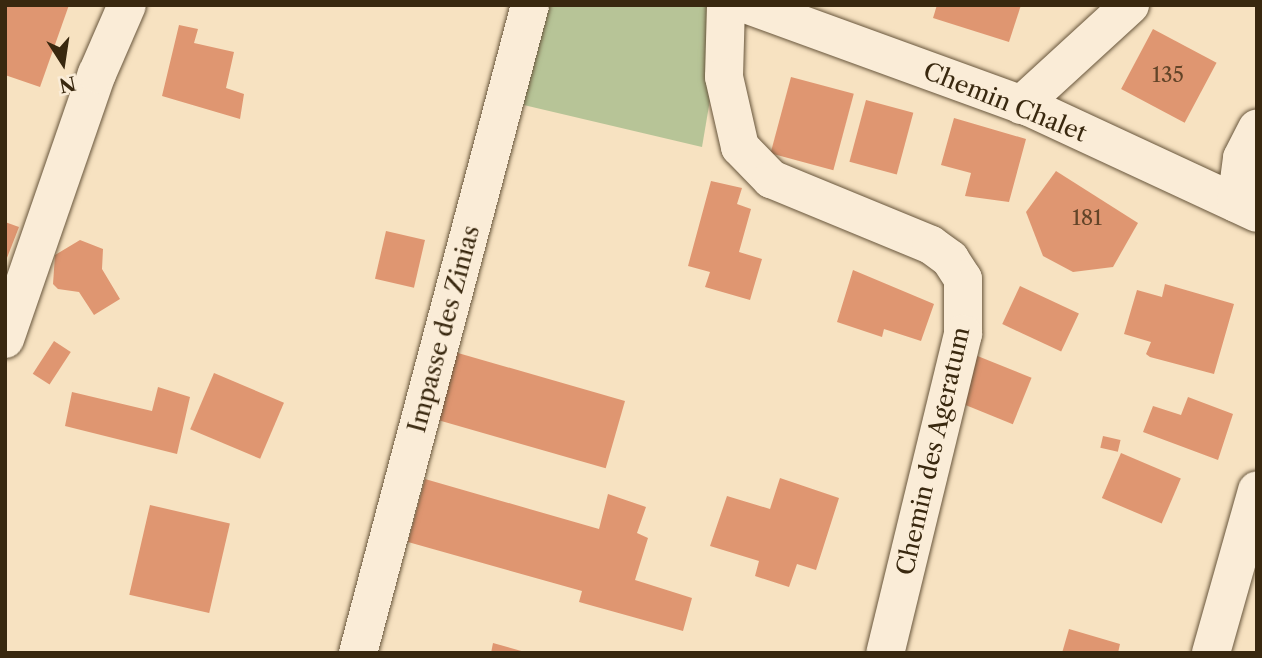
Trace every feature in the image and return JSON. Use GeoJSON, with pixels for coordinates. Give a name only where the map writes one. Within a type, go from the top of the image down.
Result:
{"type":"FeatureCollection","features":[{"type":"Feature","properties":{"kind":"street"},"geometry":{"type":"LineString","coordinates":[[5,339],[97,74],[127,5]]}},
{"type":"Feature","properties":{"kind":"street","name":"Impasse des Zinias"},"geometry":{"type":"LineString","coordinates":[[358,653],[530,5]]}},
{"type":"Feature","properties":{"kind":"street","name":"Chemin des Ageratum"},"geometry":{"type":"LineString","coordinates":[[726,5],[724,77],[740,147],[771,179],[931,245],[950,259],[963,279],[963,334],[885,653]]}},
{"type":"Feature","properties":{"kind":"street","name":"Chemin Chalet"},"geometry":{"type":"LineString","coordinates":[[748,5],[1021,104],[1246,208]]}},
{"type":"Feature","properties":{"kind":"street"},"geometry":{"type":"LineString","coordinates":[[1021,104],[1130,5]]}},
{"type":"Feature","properties":{"kind":"street"},"geometry":{"type":"LineString","coordinates":[[1246,208],[1242,158],[1257,129]]}},
{"type":"Feature","properties":{"kind":"street"},"geometry":{"type":"LineString","coordinates":[[1211,653],[1257,490]]}},
{"type":"Feature","properties":{"kind":"green space"},"geometry":{"type":"Polygon","coordinates":[[[535,5],[726,5],[702,147],[511,102],[535,5]]]}},
{"type":"Feature","properties":{"kind":"building"},"geometry":{"type":"Polygon","coordinates":[[[5,5],[69,5],[40,87],[5,75],[5,5]]]}},
{"type":"Feature","properties":{"kind":"building"},"geometry":{"type":"Polygon","coordinates":[[[937,5],[1021,5],[1009,42],[933,18],[937,5]]]}},
{"type":"Feature","properties":{"kind":"building"},"geometry":{"type":"Polygon","coordinates":[[[179,25],[198,29],[194,43],[234,52],[226,88],[244,94],[240,119],[162,96],[179,25]]]}},
{"type":"Feature","properties":{"kind":"building"},"geometry":{"type":"Polygon","coordinates":[[[1153,29],[1217,63],[1185,123],[1121,89],[1153,29]]]}},
{"type":"Feature","properties":{"kind":"building"},"geometry":{"type":"Polygon","coordinates":[[[791,77],[854,94],[833,170],[771,153],[791,77]]]}},
{"type":"Feature","properties":{"kind":"building"},"geometry":{"type":"Polygon","coordinates":[[[866,100],[913,113],[897,175],[849,162],[866,100]]]}},
{"type":"Feature","properties":{"kind":"building"},"geometry":{"type":"Polygon","coordinates":[[[954,118],[1026,139],[1009,202],[965,196],[971,173],[941,165],[954,118]]]}},
{"type":"Feature","properties":{"kind":"building"},"geometry":{"type":"Polygon","coordinates":[[[1056,171],[1138,223],[1113,267],[1073,272],[1043,256],[1026,212],[1056,171]]]}},
{"type":"Feature","properties":{"kind":"building"},"geometry":{"type":"Polygon","coordinates":[[[711,181],[742,188],[737,204],[751,209],[739,252],[762,259],[750,300],[705,287],[710,272],[688,266],[711,181]]]}},
{"type":"Feature","properties":{"kind":"building"},"geometry":{"type":"Polygon","coordinates":[[[5,222],[19,227],[5,263],[5,222]]]}},
{"type":"Feature","properties":{"kind":"building"},"geometry":{"type":"Polygon","coordinates":[[[386,231],[425,240],[414,288],[375,279],[386,231]]]}},
{"type":"Feature","properties":{"kind":"building"},"geometry":{"type":"Polygon","coordinates":[[[80,240],[103,249],[102,269],[120,299],[94,315],[79,292],[58,289],[53,284],[55,255],[80,240]]]}},
{"type":"Feature","properties":{"kind":"building"},"geometry":{"type":"Polygon","coordinates":[[[853,270],[934,304],[921,341],[884,329],[882,337],[837,322],[853,270]]]}},
{"type":"Feature","properties":{"kind":"building"},"geometry":{"type":"Polygon","coordinates":[[[1165,284],[1234,304],[1214,374],[1150,357],[1146,354],[1151,342],[1124,334],[1137,290],[1162,297],[1165,284]]]}},
{"type":"Feature","properties":{"kind":"building"},"geometry":{"type":"Polygon","coordinates":[[[1020,286],[1079,313],[1061,352],[1002,324],[1020,286]]]}},
{"type":"Feature","properties":{"kind":"building"},"geometry":{"type":"Polygon","coordinates":[[[54,341],[71,352],[50,385],[33,374],[54,341]]]}},
{"type":"Feature","properties":{"kind":"building"},"geometry":{"type":"Polygon","coordinates":[[[451,351],[625,401],[606,468],[432,418],[451,351]]]}},
{"type":"Feature","properties":{"kind":"building"},"geometry":{"type":"Polygon","coordinates":[[[975,355],[1032,378],[1013,424],[956,401],[975,355]]]}},
{"type":"Feature","properties":{"kind":"building"},"geometry":{"type":"Polygon","coordinates":[[[214,373],[284,403],[260,459],[190,429],[214,373]]]}},
{"type":"Feature","properties":{"kind":"building"},"geometry":{"type":"Polygon","coordinates":[[[158,387],[190,397],[177,454],[65,426],[72,392],[152,411],[158,387]]]}},
{"type":"Feature","properties":{"kind":"building"},"geometry":{"type":"Polygon","coordinates":[[[1188,397],[1233,414],[1218,460],[1143,432],[1153,406],[1181,415],[1188,397]]]}},
{"type":"Feature","properties":{"kind":"building"},"geometry":{"type":"Polygon","coordinates":[[[1103,436],[1121,440],[1118,452],[1100,448],[1103,436]]]}},
{"type":"Feature","properties":{"kind":"building"},"geometry":{"type":"Polygon","coordinates":[[[1121,453],[1181,478],[1162,524],[1102,498],[1121,453]]]}},
{"type":"Feature","properties":{"kind":"building"},"geometry":{"type":"Polygon","coordinates":[[[780,478],[839,498],[816,570],[797,564],[789,587],[755,576],[759,561],[710,546],[727,496],[770,509],[780,478]]]}},
{"type":"Feature","properties":{"kind":"building"},"geometry":{"type":"Polygon","coordinates":[[[425,479],[599,529],[608,494],[646,507],[637,533],[648,538],[635,580],[692,598],[683,631],[579,602],[582,591],[408,542],[425,479]]]}},
{"type":"Feature","properties":{"kind":"building"},"geometry":{"type":"Polygon","coordinates":[[[150,505],[230,523],[209,613],[129,595],[150,505]]]}},
{"type":"Feature","properties":{"kind":"building"},"geometry":{"type":"Polygon","coordinates":[[[1069,629],[1120,644],[1118,653],[1062,653],[1069,629]]]}},
{"type":"Feature","properties":{"kind":"building"},"geometry":{"type":"Polygon","coordinates":[[[493,643],[525,652],[525,653],[491,653],[493,643]]]}}]}
